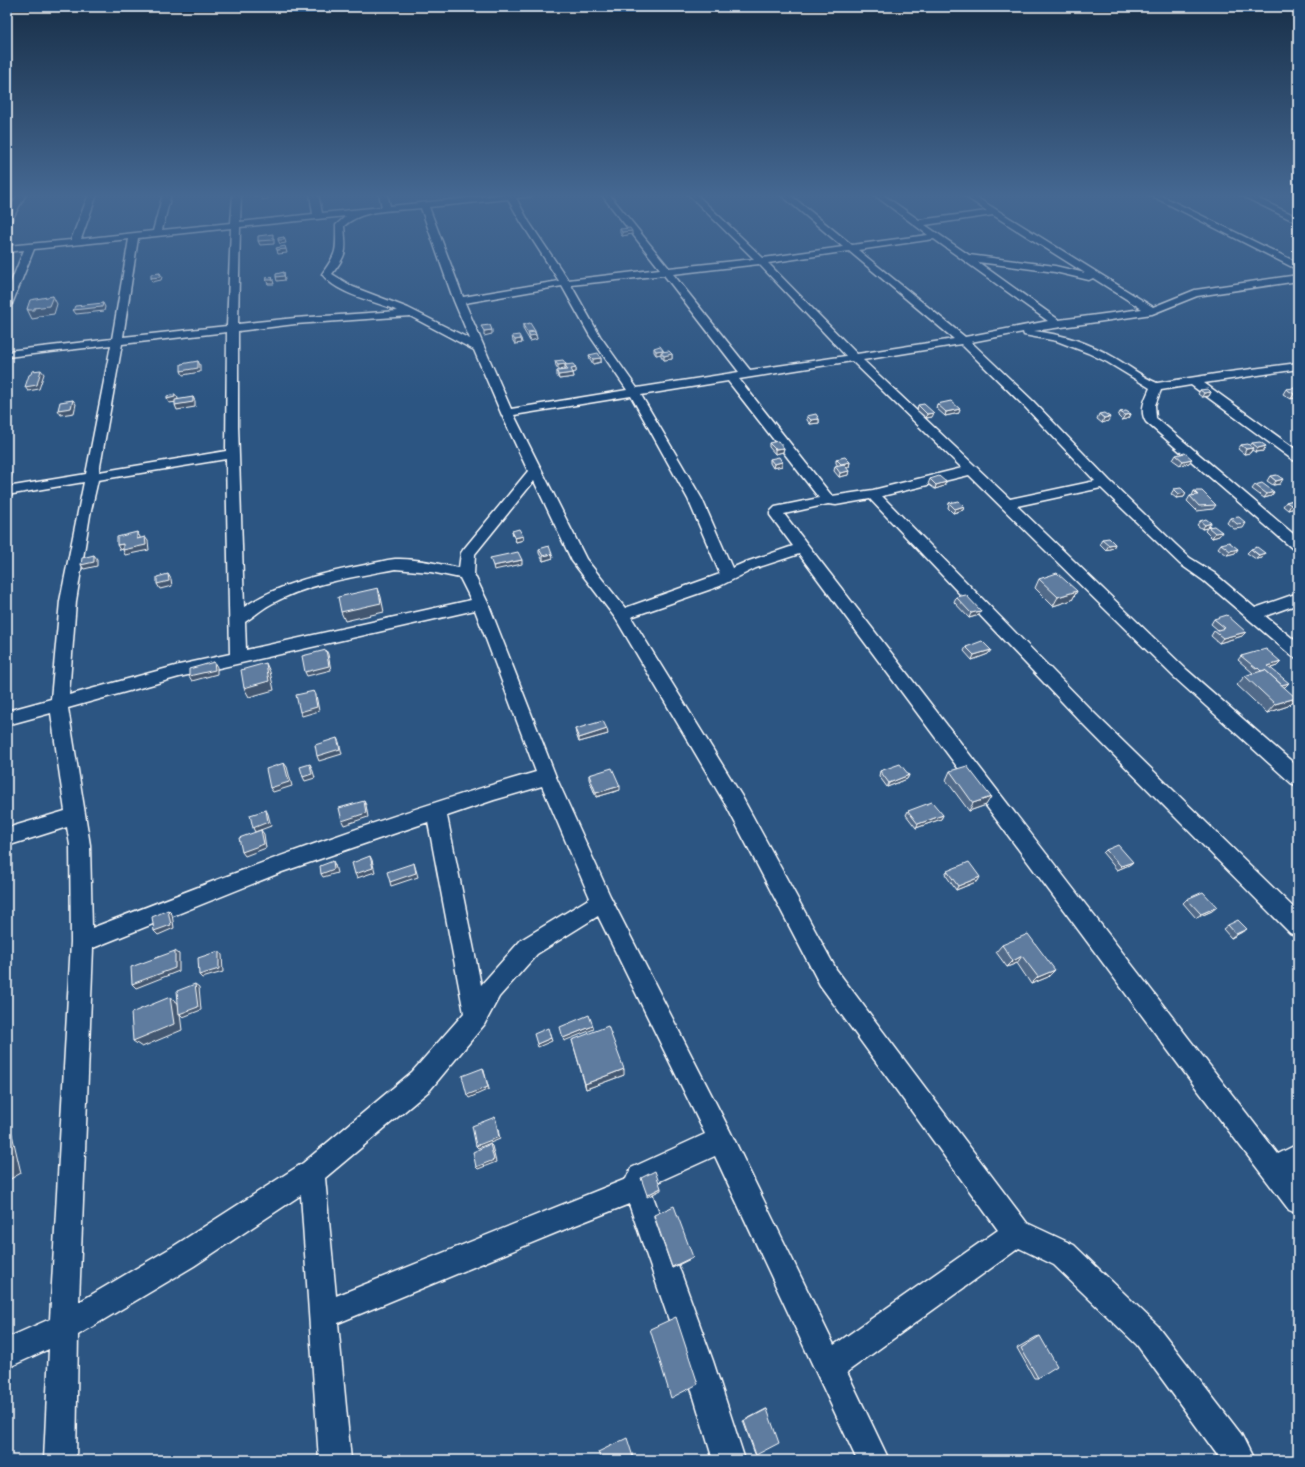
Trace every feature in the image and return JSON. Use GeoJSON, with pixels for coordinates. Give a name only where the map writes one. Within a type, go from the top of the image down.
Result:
{"type":"FeatureCollection","features":[{"type":"Feature","properties":{"kind":"street"},"geometry":{"type":"LineString","coordinates":[[7,304],[24,262]]}},
{"type":"Feature","properties":{"kind":"street"},"geometry":{"type":"LineString","coordinates":[[60,1460],[64,1327],[82,942],[80,845],[59,705],[68,601],[101,436],[130,262]]}},
{"type":"Feature","properties":{"kind":"street"},"geometry":{"type":"LineString","coordinates":[[233,262],[233,454],[238,657]]}},
{"type":"Feature","properties":{"kind":"street"},"geometry":{"type":"LineString","coordinates":[[336,262],[327,274],[332,279],[346,287],[394,305],[479,348]]}},
{"type":"Feature","properties":{"kind":"street"},"geometry":{"type":"LineString","coordinates":[[445,262],[459,301],[507,413],[579,561],[622,615],[734,801],[828,977],[1017,1233],[1064,1255],[1146,1335],[1230,1445],[1238,1460]]}},
{"type":"Feature","properties":{"kind":"street"},"geometry":{"type":"LineString","coordinates":[[552,262],[581,308],[595,336],[634,392],[695,499],[728,576]]}},
{"type":"Feature","properties":{"kind":"street"},"geometry":{"type":"LineString","coordinates":[[660,262],[747,374]]}},
{"type":"Feature","properties":{"kind":"street"},"geometry":{"type":"LineString","coordinates":[[459,301],[565,283],[668,273],[750,262]]}},
{"type":"Feature","properties":{"kind":"street"},"geometry":{"type":"LineString","coordinates":[[762,262],[855,358],[1181,674],[1298,778]]}},
{"type":"Feature","properties":{"kind":"street"},"geometry":{"type":"LineString","coordinates":[[867,262],[964,341],[1029,404],[1104,483],[1186,561],[1209,577],[1298,652]]}},
{"type":"Feature","properties":{"kind":"street"},"geometry":{"type":"LineString","coordinates":[[974,262],[1057,323]]}},
{"type":"Feature","properties":{"kind":"street"},"geometry":{"type":"LineString","coordinates":[[1006,262],[1054,269],[1103,280]]}},
{"type":"Feature","properties":{"kind":"street"},"geometry":{"type":"LineString","coordinates":[[1075,262],[1152,311]]}},
{"type":"Feature","properties":{"kind":"street"},"geometry":{"type":"LineString","coordinates":[[1289,262],[1298,267]]}},
{"type":"Feature","properties":{"kind":"street"},"geometry":{"type":"LineString","coordinates":[[507,413],[964,341],[1057,323],[1152,311],[1182,297],[1195,293],[1295,281]]}},
{"type":"Feature","properties":{"kind":"street"},"geometry":{"type":"LineString","coordinates":[[7,354],[295,321],[411,313]]}},
{"type":"Feature","properties":{"kind":"street"},"geometry":{"type":"LineString","coordinates":[[1010,332],[1049,336],[1088,348],[1112,360],[1147,384],[1156,387],[1298,366]]}},
{"type":"Feature","properties":{"kind":"street"},"geometry":{"type":"LineString","coordinates":[[731,377],[828,500]]}},
{"type":"Feature","properties":{"kind":"street"},"geometry":{"type":"LineString","coordinates":[[1194,381],[1298,457]]}},
{"type":"Feature","properties":{"kind":"street"},"geometry":{"type":"LineString","coordinates":[[1156,387],[1149,405],[1150,419],[1298,546]]}},
{"type":"Feature","properties":{"kind":"street"},"geometry":{"type":"LineString","coordinates":[[7,491],[233,454]]}},
{"type":"Feature","properties":{"kind":"street"},"geometry":{"type":"LineString","coordinates":[[972,470],[873,494],[836,501],[828,500],[777,512],[777,515],[952,745],[1188,1060],[1298,1201]]}},
{"type":"Feature","properties":{"kind":"street"},"geometry":{"type":"LineString","coordinates":[[535,471],[468,553],[466,574],[480,603],[547,777],[602,902],[721,1140],[873,1460]]}},
{"type":"Feature","properties":{"kind":"street"},"geometry":{"type":"LineString","coordinates":[[1007,504],[1104,483]]}},
{"type":"Feature","properties":{"kind":"street"},"geometry":{"type":"LineString","coordinates":[[873,494],[1087,717],[1298,926]]}},
{"type":"Feature","properties":{"kind":"street"},"geometry":{"type":"LineString","coordinates":[[622,615],[728,576],[751,565],[802,548]]}},
{"type":"Feature","properties":{"kind":"street"},"geometry":{"type":"LineString","coordinates":[[237,620],[267,599],[302,585],[349,573],[395,564],[431,567],[466,574]]}},
{"type":"Feature","properties":{"kind":"street"},"geometry":{"type":"LineString","coordinates":[[1254,614],[1298,598]]}},
{"type":"Feature","properties":{"kind":"street"},"geometry":{"type":"LineString","coordinates":[[7,718],[179,671],[480,603]]}},
{"type":"Feature","properties":{"kind":"street"},"geometry":{"type":"LineString","coordinates":[[82,942],[278,865],[436,812],[547,777]]}},
{"type":"Feature","properties":{"kind":"street"},"geometry":{"type":"LineString","coordinates":[[436,812],[476,1017]]}},
{"type":"Feature","properties":{"kind":"street"},"geometry":{"type":"LineString","coordinates":[[7,837],[76,816]]}},
{"type":"Feature","properties":{"kind":"street"},"geometry":{"type":"LineString","coordinates":[[7,1353],[64,1327],[184,1256],[312,1172],[421,1081],[476,1017],[491,989],[529,946],[602,902]]}},
{"type":"Feature","properties":{"kind":"street"},"geometry":{"type":"LineString","coordinates":[[721,1140],[640,1177],[637,1188],[698,1362],[729,1460]]}},
{"type":"Feature","properties":{"kind":"street"},"geometry":{"type":"LineString","coordinates":[[1275,1170],[1298,1157]]}},
{"type":"Feature","properties":{"kind":"street"},"geometry":{"type":"LineString","coordinates":[[312,1172],[335,1460]]}},
{"type":"Feature","properties":{"kind":"street"},"geometry":{"type":"LineString","coordinates":[[324,1315],[557,1219],[637,1188]]}},
{"type":"Feature","properties":{"kind":"street"},"geometry":{"type":"LineString","coordinates":[[828,1367],[1017,1233]]}},
{"type":"Feature","properties":{"kind":"building"},"geometry":{"type":"Polygon","coordinates":[[[284,272],[284,276],[276,277],[276,274],[284,272]]]}},
{"type":"Feature","properties":{"kind":"building"},"geometry":{"type":"Polygon","coordinates":[[[160,273],[160,277],[151,278],[151,274],[160,273]]]}},
{"type":"Feature","properties":{"kind":"building"},"geometry":{"type":"Polygon","coordinates":[[[272,277],[273,280],[266,280],[266,278],[272,277]]]}},
{"type":"Feature","properties":{"kind":"building"},"geometry":{"type":"Polygon","coordinates":[[[53,296],[49,306],[34,308],[34,310],[27,309],[30,300],[53,296]]]}},
{"type":"Feature","properties":{"kind":"building"},"geometry":{"type":"Polygon","coordinates":[[[103,303],[102,307],[73,310],[75,306],[103,303]]]}},
{"type":"Feature","properties":{"kind":"building"},"geometry":{"type":"Polygon","coordinates":[[[530,323],[535,331],[527,332],[523,325],[530,323]]]}},
{"type":"Feature","properties":{"kind":"building"},"geometry":{"type":"Polygon","coordinates":[[[490,325],[492,330],[484,331],[481,326],[490,325]]]}},
{"type":"Feature","properties":{"kind":"building"},"geometry":{"type":"Polygon","coordinates":[[[535,332],[536,335],[529,336],[528,333],[535,332]]]}},
{"type":"Feature","properties":{"kind":"building"},"geometry":{"type":"Polygon","coordinates":[[[519,335],[521,339],[515,340],[512,336],[519,335]]]}},
{"type":"Feature","properties":{"kind":"building"},"geometry":{"type":"Polygon","coordinates":[[[660,346],[663,350],[656,351],[654,348],[660,346]]]}},
{"type":"Feature","properties":{"kind":"building"},"geometry":{"type":"Polygon","coordinates":[[[669,351],[672,354],[664,356],[661,352],[669,351]]]}},
{"type":"Feature","properties":{"kind":"building"},"geometry":{"type":"Polygon","coordinates":[[[598,353],[601,358],[593,359],[589,355],[598,353]]]}},
{"type":"Feature","properties":{"kind":"building"},"geometry":{"type":"Polygon","coordinates":[[[563,360],[566,364],[558,365],[555,361],[563,360]]]}},
{"type":"Feature","properties":{"kind":"building"},"geometry":{"type":"Polygon","coordinates":[[[198,361],[198,368],[181,371],[181,364],[198,361]]]}},
{"type":"Feature","properties":{"kind":"building"},"geometry":{"type":"Polygon","coordinates":[[[573,364],[576,368],[571,369],[573,373],[558,375],[557,371],[568,370],[565,365],[573,364]]]}},
{"type":"Feature","properties":{"kind":"building"},"geometry":{"type":"Polygon","coordinates":[[[41,370],[37,385],[25,387],[32,371],[41,370]]]}},
{"type":"Feature","properties":{"kind":"building"},"geometry":{"type":"Polygon","coordinates":[[[1294,388],[1298,391],[1298,394],[1294,394],[1286,389],[1294,388]]]}},
{"type":"Feature","properties":{"kind":"building"},"geometry":{"type":"Polygon","coordinates":[[[1208,389],[1211,392],[1204,393],[1200,390],[1208,389]]]}},
{"type":"Feature","properties":{"kind":"building"},"geometry":{"type":"Polygon","coordinates":[[[175,394],[175,397],[167,399],[167,396],[175,394]]]}},
{"type":"Feature","properties":{"kind":"building"},"geometry":{"type":"Polygon","coordinates":[[[193,397],[193,402],[175,405],[175,400],[193,397]]]}},
{"type":"Feature","properties":{"kind":"building"},"geometry":{"type":"Polygon","coordinates":[[[73,400],[71,408],[58,410],[60,402],[73,400]]]}},
{"type":"Feature","properties":{"kind":"building"},"geometry":{"type":"Polygon","coordinates":[[[951,401],[960,409],[946,412],[937,404],[951,401]]]}},
{"type":"Feature","properties":{"kind":"building"},"geometry":{"type":"Polygon","coordinates":[[[924,404],[934,413],[927,414],[918,405],[924,404]]]}},
{"type":"Feature","properties":{"kind":"building"},"geometry":{"type":"Polygon","coordinates":[[[1126,411],[1131,414],[1125,415],[1120,412],[1126,411]]]}},
{"type":"Feature","properties":{"kind":"building"},"geometry":{"type":"Polygon","coordinates":[[[1104,413],[1110,417],[1104,418],[1099,414],[1104,413]]]}},
{"type":"Feature","properties":{"kind":"building"},"geometry":{"type":"Polygon","coordinates":[[[816,414],[819,419],[811,420],[807,416],[816,414]]]}},
{"type":"Feature","properties":{"kind":"building"},"geometry":{"type":"Polygon","coordinates":[[[778,441],[784,448],[775,449],[769,443],[778,441]]]}},
{"type":"Feature","properties":{"kind":"building"},"geometry":{"type":"Polygon","coordinates":[[[1260,442],[1266,446],[1258,448],[1252,443],[1260,442]]]}},
{"type":"Feature","properties":{"kind":"building"},"geometry":{"type":"Polygon","coordinates":[[[1248,444],[1253,448],[1246,449],[1241,445],[1248,444]]]}},
{"type":"Feature","properties":{"kind":"building"},"geometry":{"type":"Polygon","coordinates":[[[1185,453],[1192,459],[1183,461],[1176,455],[1185,453]]]}},
{"type":"Feature","properties":{"kind":"building"},"geometry":{"type":"Polygon","coordinates":[[[779,457],[782,462],[774,464],[770,459],[779,457]]]}},
{"type":"Feature","properties":{"kind":"building"},"geometry":{"type":"Polygon","coordinates":[[[845,457],[850,462],[841,464],[836,459],[845,457]]]}},
{"type":"Feature","properties":{"kind":"building"},"geometry":{"type":"Polygon","coordinates":[[[844,464],[849,471],[840,473],[835,466],[844,464]]]}},
{"type":"Feature","properties":{"kind":"building"},"geometry":{"type":"Polygon","coordinates":[[[1277,475],[1283,479],[1276,481],[1270,476],[1277,475]]]}},
{"type":"Feature","properties":{"kind":"building"},"geometry":{"type":"Polygon","coordinates":[[[939,476],[946,482],[936,485],[930,479],[939,476]]]}},
{"type":"Feature","properties":{"kind":"building"},"geometry":{"type":"Polygon","coordinates":[[[1262,483],[1274,492],[1267,494],[1255,485],[1262,483]]]}},
{"type":"Feature","properties":{"kind":"building"},"geometry":{"type":"Polygon","coordinates":[[[1181,488],[1186,493],[1179,494],[1174,489],[1181,488]]]}},
{"type":"Feature","properties":{"kind":"building"},"geometry":{"type":"Polygon","coordinates":[[[1194,491],[1202,491],[1216,505],[1199,506],[1190,496],[1198,495],[1194,491]]]}},
{"type":"Feature","properties":{"kind":"building"},"geometry":{"type":"Polygon","coordinates":[[[1298,499],[1298,504],[1291,505],[1286,502],[1298,499]]]}},
{"type":"Feature","properties":{"kind":"building"},"geometry":{"type":"Polygon","coordinates":[[[959,501],[964,506],[955,509],[949,503],[959,501]]]}},
{"type":"Feature","properties":{"kind":"building"},"geometry":{"type":"Polygon","coordinates":[[[1239,517],[1246,523],[1237,524],[1230,518],[1239,517]]]}},
{"type":"Feature","properties":{"kind":"building"},"geometry":{"type":"Polygon","coordinates":[[[1206,519],[1211,523],[1205,525],[1200,521],[1206,519]]]}},
{"type":"Feature","properties":{"kind":"building"},"geometry":{"type":"Polygon","coordinates":[[[1214,526],[1222,532],[1215,533],[1208,527],[1214,526]]]}},
{"type":"Feature","properties":{"kind":"building"},"geometry":{"type":"Polygon","coordinates":[[[519,529],[523,536],[515,538],[512,531],[519,529]]]}},
{"type":"Feature","properties":{"kind":"building"},"geometry":{"type":"Polygon","coordinates":[[[137,532],[137,539],[145,537],[146,545],[123,550],[123,544],[117,545],[117,537],[137,532]]]}},
{"type":"Feature","properties":{"kind":"building"},"geometry":{"type":"Polygon","coordinates":[[[1109,538],[1115,544],[1109,545],[1102,539],[1109,538]]]}},
{"type":"Feature","properties":{"kind":"building"},"geometry":{"type":"Polygon","coordinates":[[[1229,542],[1238,549],[1230,551],[1221,544],[1229,542]]]}},
{"type":"Feature","properties":{"kind":"building"},"geometry":{"type":"Polygon","coordinates":[[[549,546],[552,554],[543,556],[539,549],[549,546]]]}},
{"type":"Feature","properties":{"kind":"building"},"geometry":{"type":"Polygon","coordinates":[[[1257,547],[1265,553],[1259,555],[1251,549],[1257,547]]]}},
{"type":"Feature","properties":{"kind":"building"},"geometry":{"type":"Polygon","coordinates":[[[518,552],[522,560],[493,566],[490,558],[518,552]]]}},
{"type":"Feature","properties":{"kind":"building"},"geometry":{"type":"Polygon","coordinates":[[[94,555],[94,562],[81,565],[82,558],[94,555]]]}},
{"type":"Feature","properties":{"kind":"building"},"geometry":{"type":"Polygon","coordinates":[[[1057,573],[1077,591],[1058,597],[1039,579],[1057,573]]]}},
{"type":"Feature","properties":{"kind":"building"},"geometry":{"type":"Polygon","coordinates":[[[168,574],[169,581],[157,584],[157,577],[168,574]]]}},
{"type":"Feature","properties":{"kind":"building"},"geometry":{"type":"Polygon","coordinates":[[[378,588],[381,603],[341,612],[338,597],[378,588]]]}},
{"type":"Feature","properties":{"kind":"building"},"geometry":{"type":"Polygon","coordinates":[[[966,595],[981,611],[971,613],[956,597],[966,595]]]}},
{"type":"Feature","properties":{"kind":"building"},"geometry":{"type":"Polygon","coordinates":[[[1227,615],[1246,632],[1223,638],[1214,631],[1225,628],[1214,619],[1227,615]]]}},
{"type":"Feature","properties":{"kind":"building"},"geometry":{"type":"Polygon","coordinates":[[[982,641],[991,650],[974,655],[966,647],[982,641]]]}},
{"type":"Feature","properties":{"kind":"building"},"geometry":{"type":"Polygon","coordinates":[[[1266,649],[1281,662],[1268,666],[1289,683],[1282,685],[1265,670],[1261,671],[1258,668],[1257,669],[1241,656],[1266,649]]]}},
{"type":"Feature","properties":{"kind":"building"},"geometry":{"type":"Polygon","coordinates":[[[326,650],[329,666],[305,672],[302,656],[326,650]]]}},
{"type":"Feature","properties":{"kind":"building"},"geometry":{"type":"Polygon","coordinates":[[[214,662],[215,670],[189,676],[189,669],[214,662]]]}},
{"type":"Feature","properties":{"kind":"building"},"geometry":{"type":"Polygon","coordinates":[[[266,663],[269,681],[244,688],[241,670],[266,663]]]}},
{"type":"Feature","properties":{"kind":"building"},"geometry":{"type":"Polygon","coordinates":[[[1265,670],[1296,698],[1275,704],[1245,676],[1265,670]]]}},
{"type":"Feature","properties":{"kind":"building"},"geometry":{"type":"Polygon","coordinates":[[[314,691],[317,707],[300,712],[296,695],[314,691]]]}},
{"type":"Feature","properties":{"kind":"building"},"geometry":{"type":"Polygon","coordinates":[[[603,721],[607,729],[579,738],[575,729],[603,721]]]}},
{"type":"Feature","properties":{"kind":"building"},"geometry":{"type":"Polygon","coordinates":[[[337,738],[340,749],[317,756],[315,745],[337,738]]]}},
{"type":"Feature","properties":{"kind":"building"},"geometry":{"type":"Polygon","coordinates":[[[284,763],[289,782],[270,788],[266,769],[284,763]]]}},
{"type":"Feature","properties":{"kind":"building"},"geometry":{"type":"Polygon","coordinates":[[[310,764],[312,774],[303,777],[300,767],[310,764]]]}},
{"type":"Feature","properties":{"kind":"building"},"geometry":{"type":"Polygon","coordinates":[[[900,764],[909,775],[889,783],[880,771],[900,764]]]}},
{"type":"Feature","properties":{"kind":"building"},"geometry":{"type":"Polygon","coordinates":[[[967,766],[991,797],[973,803],[950,771],[967,766]]]}},
{"type":"Feature","properties":{"kind":"building"},"geometry":{"type":"Polygon","coordinates":[[[612,768],[620,786],[596,793],[589,775],[612,768]]]}},
{"type":"Feature","properties":{"kind":"building"},"geometry":{"type":"Polygon","coordinates":[[[364,801],[366,813],[342,821],[339,808],[364,801]]]}},
{"type":"Feature","properties":{"kind":"building"},"geometry":{"type":"Polygon","coordinates":[[[932,802],[943,815],[918,824],[908,811],[932,802]]]}},
{"type":"Feature","properties":{"kind":"building"},"geometry":{"type":"Polygon","coordinates":[[[266,810],[268,822],[253,828],[250,815],[266,810]]]}},
{"type":"Feature","properties":{"kind":"building"},"geometry":{"type":"Polygon","coordinates":[[[261,830],[264,844],[242,852],[239,838],[261,830]]]}},
{"type":"Feature","properties":{"kind":"building"},"geometry":{"type":"Polygon","coordinates":[[[1118,845],[1133,862],[1121,866],[1106,850],[1118,845]]]}},
{"type":"Feature","properties":{"kind":"building"},"geometry":{"type":"Polygon","coordinates":[[[370,856],[373,868],[355,874],[352,863],[370,856]]]}},
{"type":"Feature","properties":{"kind":"building"},"geometry":{"type":"Polygon","coordinates":[[[333,861],[334,869],[321,874],[320,866],[333,861]]]}},
{"type":"Feature","properties":{"kind":"building"},"geometry":{"type":"Polygon","coordinates":[[[969,862],[980,877],[958,886],[947,871],[969,862]]]}},
{"type":"Feature","properties":{"kind":"building"},"geometry":{"type":"Polygon","coordinates":[[[414,863],[416,873],[390,882],[387,872],[414,863]]]}},
{"type":"Feature","properties":{"kind":"building"},"geometry":{"type":"Polygon","coordinates":[[[1203,892],[1217,907],[1201,914],[1187,899],[1203,892]]]}},
{"type":"Feature","properties":{"kind":"building"},"geometry":{"type":"Polygon","coordinates":[[[168,910],[171,925],[154,931],[152,917],[168,910]]]}},
{"type":"Feature","properties":{"kind":"building"},"geometry":{"type":"Polygon","coordinates":[[[1238,920],[1247,929],[1236,934],[1228,925],[1238,920]]]}},
{"type":"Feature","properties":{"kind":"building"},"geometry":{"type":"Polygon","coordinates":[[[1028,934],[1055,970],[1038,977],[1022,956],[1013,961],[1002,945],[1028,934]]]}},
{"type":"Feature","properties":{"kind":"building"},"geometry":{"type":"Polygon","coordinates":[[[175,951],[175,968],[132,984],[131,967],[175,951]]]}},
{"type":"Feature","properties":{"kind":"building"},"geometry":{"type":"Polygon","coordinates":[[[219,951],[219,969],[199,975],[198,958],[219,951]]]}},
{"type":"Feature","properties":{"kind":"building"},"geometry":{"type":"Polygon","coordinates":[[[195,984],[198,1007],[179,1014],[177,991],[195,984]]]}},
{"type":"Feature","properties":{"kind":"building"},"geometry":{"type":"Polygon","coordinates":[[[170,997],[174,1024],[133,1041],[131,1013],[170,997]]]}},
{"type":"Feature","properties":{"kind":"building"},"geometry":{"type":"Polygon","coordinates":[[[589,1015],[593,1026],[563,1038],[560,1027],[589,1015]]]}},
{"type":"Feature","properties":{"kind":"building"},"geometry":{"type":"Polygon","coordinates":[[[608,1026],[624,1069],[585,1084],[572,1040],[608,1026]]]}},
{"type":"Feature","properties":{"kind":"building"},"geometry":{"type":"Polygon","coordinates":[[[548,1028],[551,1038],[537,1044],[534,1034],[548,1028]]]}},
{"type":"Feature","properties":{"kind":"building"},"geometry":{"type":"Polygon","coordinates":[[[483,1068],[488,1087],[467,1095],[462,1076],[483,1068]]]}},
{"type":"Feature","properties":{"kind":"building"},"geometry":{"type":"Polygon","coordinates":[[[495,1117],[499,1137],[476,1146],[472,1126],[495,1117]]]}},
{"type":"Feature","properties":{"kind":"building"},"geometry":{"type":"Polygon","coordinates":[[[490,1144],[494,1160],[476,1167],[473,1152],[490,1144]]]}},
{"type":"Feature","properties":{"kind":"building"},"geometry":{"type":"Polygon","coordinates":[[[655,1171],[661,1188],[647,1195],[641,1178],[655,1171]]]}},
{"type":"Feature","properties":{"kind":"building"},"geometry":{"type":"Polygon","coordinates":[[[674,1206],[693,1257],[672,1267],[654,1215],[674,1206]]]}},
{"type":"Feature","properties":{"kind":"building"},"geometry":{"type":"Polygon","coordinates":[[[676,1317],[698,1384],[671,1398],[650,1329],[676,1317]]]}},
{"type":"Feature","properties":{"kind":"building"},"geometry":{"type":"Polygon","coordinates":[[[1040,1336],[1057,1366],[1038,1378],[1021,1348],[1040,1336]]]}},
{"type":"Feature","properties":{"kind":"building"},"geometry":{"type":"Polygon","coordinates":[[[767,1409],[779,1443],[756,1455],[744,1421],[767,1409]]]}},
{"type":"Feature","properties":{"kind":"building"},"geometry":{"type":"Polygon","coordinates":[[[627,1438],[634,1460],[601,1460],[598,1452],[627,1438]]]}}]}
